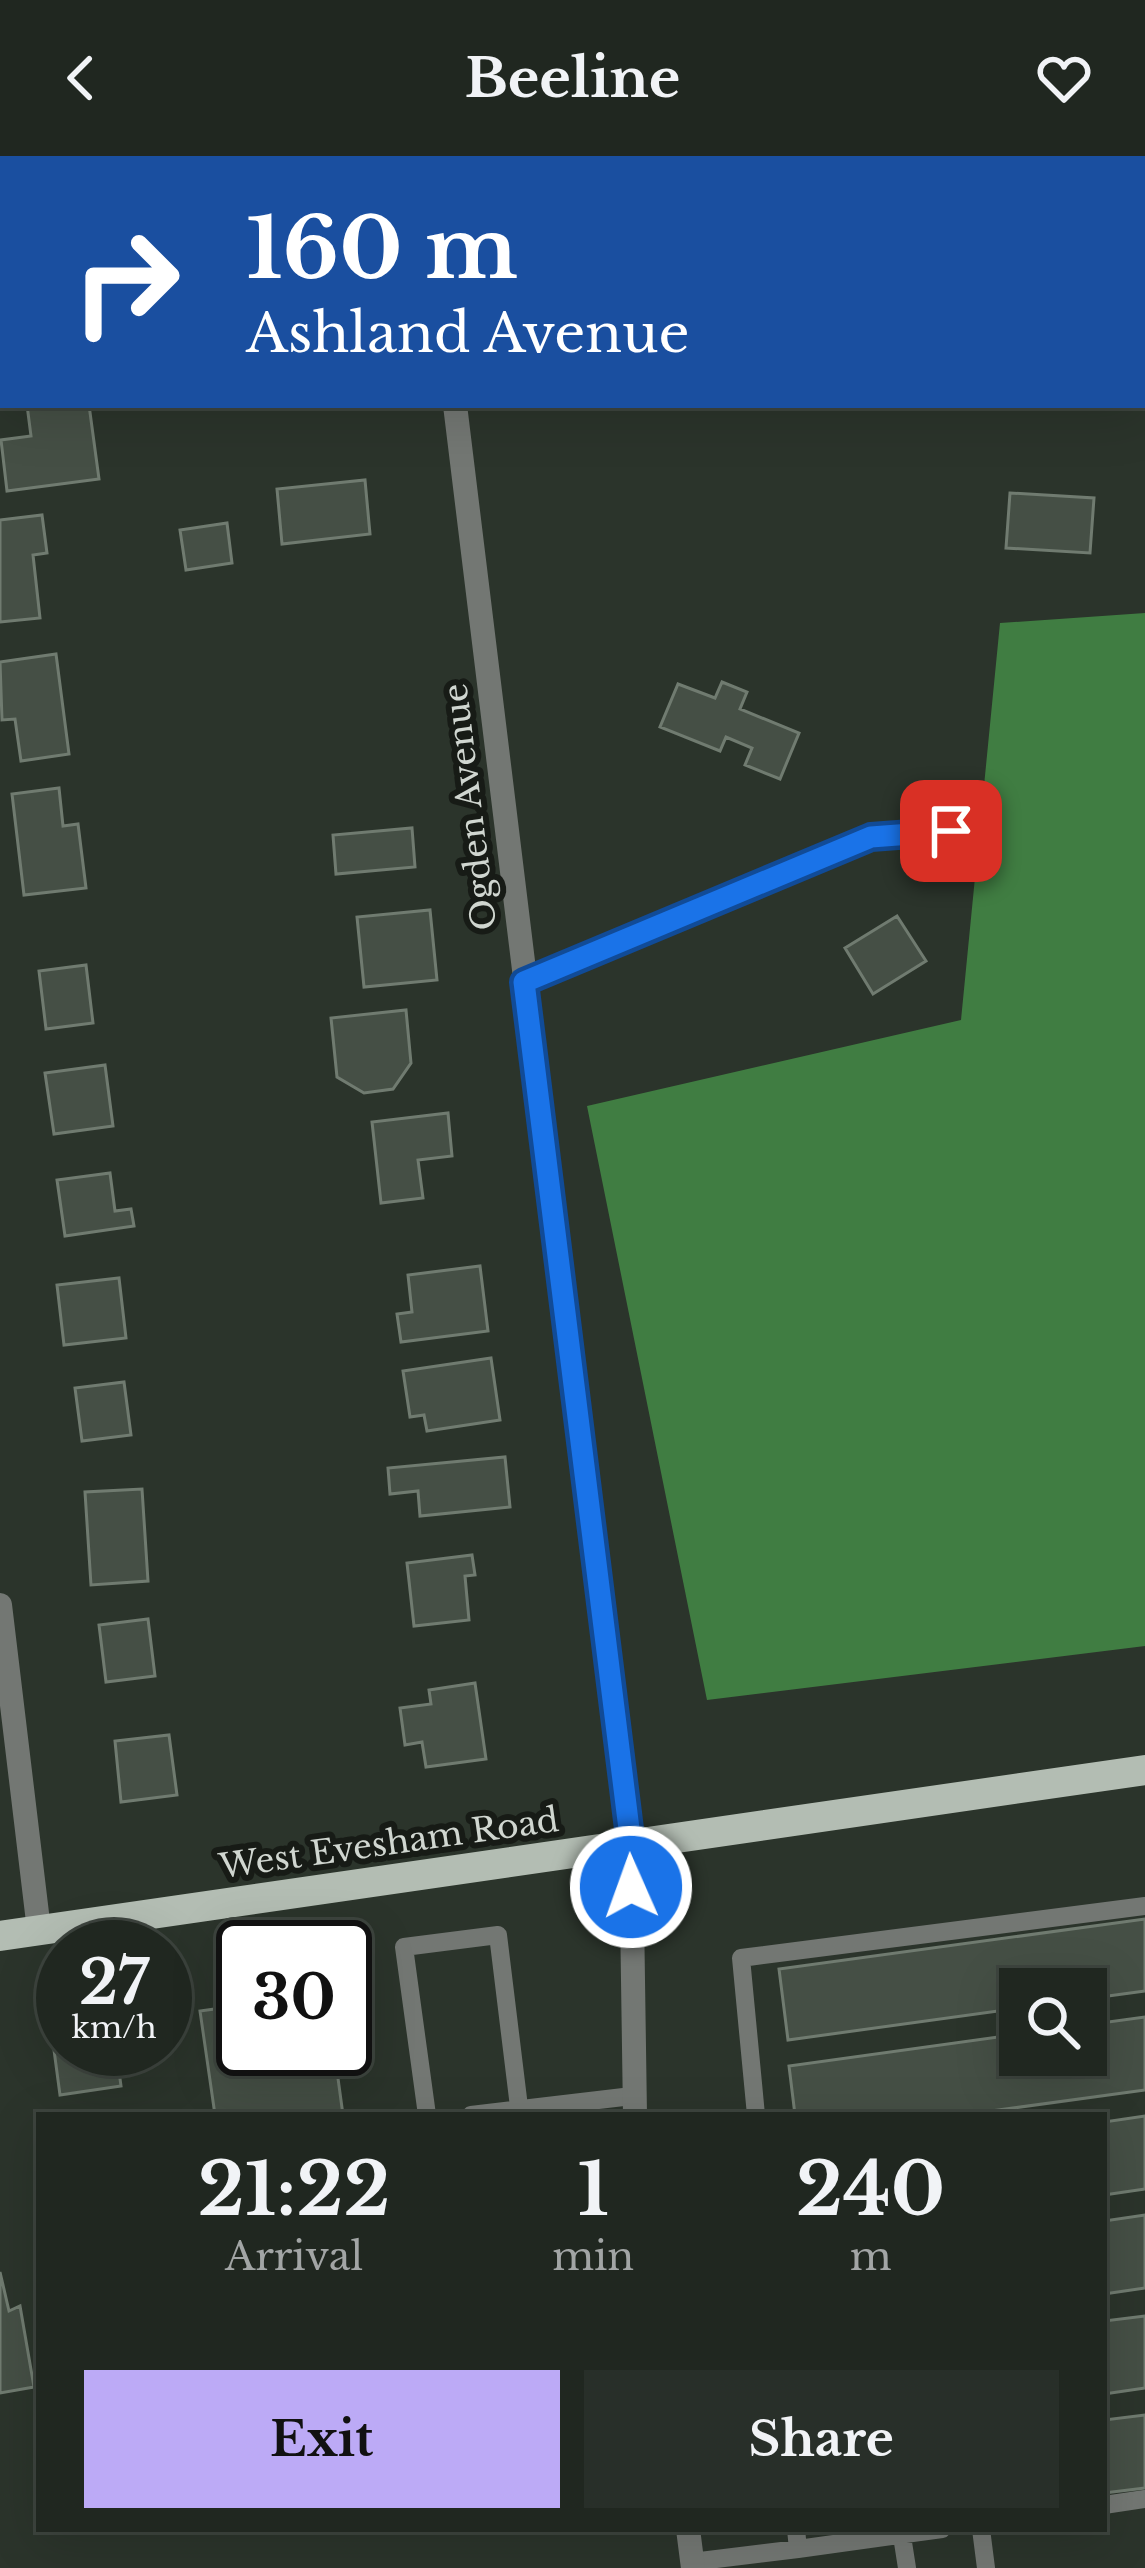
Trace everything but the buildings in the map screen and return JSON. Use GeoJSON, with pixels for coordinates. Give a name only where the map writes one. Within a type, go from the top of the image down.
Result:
{"type":"FeatureCollection","features":[{"type":"Feature","properties":{"kind":"main road","name":"West Evesham Road"},"geometry":{"type":"LineString","coordinates":[[109,1920],[1145,1770]]}},
{"type":"Feature","properties":{"kind":"main road","name":"West Evesham Road"},"geometry":{"type":"LineString","coordinates":[[0,1936],[36,1930]]}},
{"type":"Feature","properties":{"kind":"street","name":"Ogden Avenue"},"geometry":{"type":"LineString","coordinates":[[455,408],[631,1845],[634,2105]]}},
{"type":"Feature","properties":{"kind":"street"},"geometry":{"type":"LineString","coordinates":[[524,982],[871,837],[951,831]]}},
{"type":"Feature","properties":{"kind":"street"},"geometry":{"type":"LineString","coordinates":[[0,1605],[38,1920]]}},
{"type":"Feature","properties":{"kind":"street"},"geometry":{"type":"LineString","coordinates":[[688,2532],[693,2565]]}},
{"type":"Feature","properties":{"kind":"lane"},"geometry":{"type":"LineString","coordinates":[[756,2112],[741,1958],[1145,1906]]}},
{"type":"Feature","properties":{"kind":"lane"},"geometry":{"type":"LineString","coordinates":[[427,2112],[404,1947],[498,1935],[520,2112],[634,2105]]}},
{"type":"Feature","properties":{"kind":"lane"},"geometry":{"type":"LineString","coordinates":[[1107,2505],[1145,2499]]}},
{"type":"Feature","properties":{"kind":"lane"},"geometry":{"type":"LineString","coordinates":[[693,2565],[797,2539],[925,2532]]}},
{"type":"Feature","properties":{"kind":"lane"},"geometry":{"type":"LineString","coordinates":[[981,2532],[986,2568]]}},
{"type":"Feature","properties":{"kind":"lane"},"geometry":{"type":"LineString","coordinates":[[902,2536],[907,2568]]}},
{"type":"Feature","properties":{"kind":"green space"},"geometry":{"type":"Polygon","coordinates":[[[1145,613],[1145,1646],[707,1700],[587,1106],[961,1020],[1000,623],[1145,613]]]}},
{"type":"Feature","properties":{"kind":"route"},"geometry":{"type":"LineString","coordinates":[[631,1887],[631,1845],[524,982],[871,837],[951,831]]}}]}
